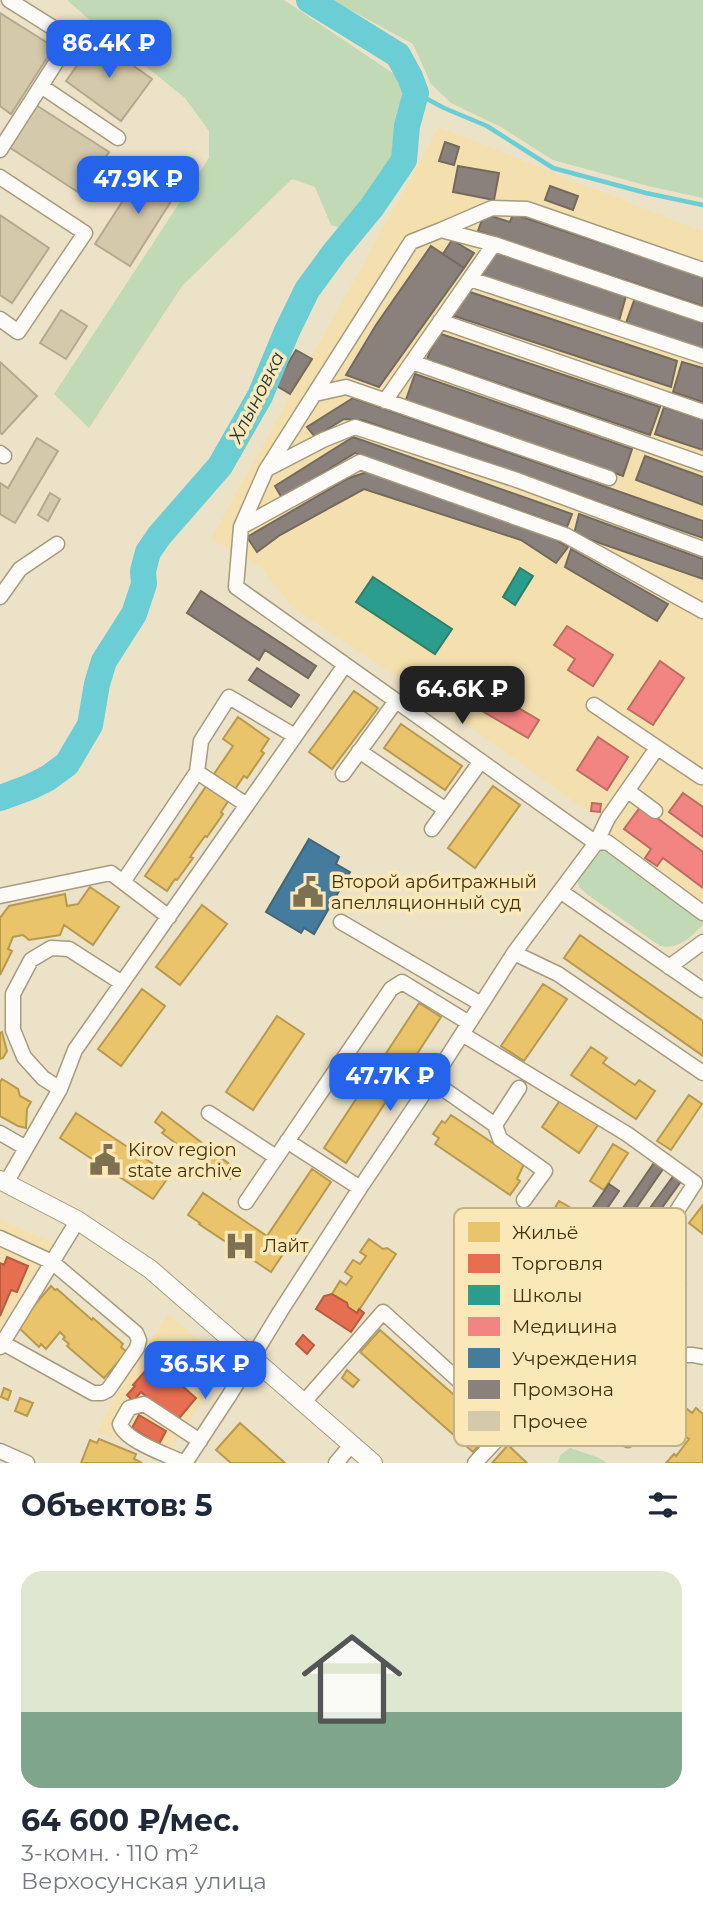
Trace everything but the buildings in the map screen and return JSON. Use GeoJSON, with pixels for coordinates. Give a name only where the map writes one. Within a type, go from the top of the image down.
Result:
{"type":"FeatureCollection","features":[{"type":"Feature","properties":{"kind":"main road"},"geometry":{"type":"LineString","coordinates":[[3,1182],[78,1220],[150,1269],[373,1463]]}},
{"type":"Feature","properties":{"kind":"street"},"geometry":{"type":"LineString","coordinates":[[0,150],[71,39],[9,0]]}},
{"type":"Feature","properties":{"kind":"street"},"geometry":{"type":"LineString","coordinates":[[41,86],[118,138]]}},
{"type":"Feature","properties":{"kind":"street"},"geometry":{"type":"LineString","coordinates":[[0,177],[85,233],[18,332],[0,319]]}},
{"type":"Feature","properties":{"kind":"street"},"geometry":{"type":"LineString","coordinates":[[703,270],[527,209],[492,208],[411,242],[267,470],[241,527],[236,587],[596,843],[607,842],[703,913]]}},
{"type":"Feature","properties":{"kind":"street"},"geometry":{"type":"LineString","coordinates":[[441,230],[494,244],[703,314]]}},
{"type":"Feature","properties":{"kind":"street"},"geometry":{"type":"LineString","coordinates":[[385,401],[494,244]]}},
{"type":"Feature","properties":{"kind":"street"},"geometry":{"type":"LineString","coordinates":[[470,279],[703,356]]}},
{"type":"Feature","properties":{"kind":"street"},"geometry":{"type":"LineString","coordinates":[[440,321],[703,412]]}},
{"type":"Feature","properties":{"kind":"street"},"geometry":{"type":"LineString","coordinates":[[412,362],[703,464]]}},
{"type":"Feature","properties":{"kind":"street"},"geometry":{"type":"LineString","coordinates":[[315,394],[346,387],[609,478]]}},
{"type":"Feature","properties":{"kind":"street"},"geometry":{"type":"LineString","coordinates":[[267,470],[323,440],[355,427],[517,480],[703,549]]}},
{"type":"Feature","properties":{"kind":"street"},"geometry":{"type":"LineString","coordinates":[[241,527],[360,462],[565,535],[703,611]]}},
{"type":"Feature","properties":{"kind":"street"},"geometry":{"type":"LineString","coordinates":[[0,597],[20,569],[57,544]]}},
{"type":"Feature","properties":{"kind":"street"},"geometry":{"type":"LineString","coordinates":[[3,1182],[60,1089],[75,1050],[345,665]]}},
{"type":"Feature","properties":{"kind":"street"},"geometry":{"type":"LineString","coordinates":[[123,882],[197,772],[201,741],[229,697],[295,736]]}},
{"type":"Feature","properties":{"kind":"street"},"geometry":{"type":"LineString","coordinates":[[343,775],[396,701]]}},
{"type":"Feature","properties":{"kind":"street"},"geometry":{"type":"LineString","coordinates":[[594,705],[701,777]]}},
{"type":"Feature","properties":{"kind":"street"},"geometry":{"type":"LineString","coordinates":[[200,1441],[144,1404],[129,1408],[120,1424],[129,1437],[185,1463],[200,1441],[360,1188],[514,953],[596,843],[608,818],[657,747]]}},
{"type":"Feature","properties":{"kind":"street"},"geometry":{"type":"LineString","coordinates":[[359,751],[446,810]]}},
{"type":"Feature","properties":{"kind":"street"},"geometry":{"type":"LineString","coordinates":[[432,829],[481,761]]}},
{"type":"Feature","properties":{"kind":"street"},"geometry":{"type":"LineString","coordinates":[[197,772],[247,805]]}},
{"type":"Feature","properties":{"kind":"street"},"geometry":{"type":"LineString","coordinates":[[628,791],[656,811]]}},
{"type":"Feature","properties":{"kind":"street"},"geometry":{"type":"LineString","coordinates":[[0,896],[111,873],[169,917]]}},
{"type":"Feature","properties":{"kind":"street"},"geometry":{"type":"LineString","coordinates":[[561,891],[703,990]]}},
{"type":"Feature","properties":{"kind":"street"},"geometry":{"type":"LineString","coordinates":[[341,922],[481,1004]]}},
{"type":"Feature","properties":{"kind":"street"},"geometry":{"type":"LineString","coordinates":[[669,967],[703,942]]}},
{"type":"Feature","properties":{"kind":"street"},"geometry":{"type":"LineString","coordinates":[[60,1089],[43,1078],[24,1057],[13,1030],[13,994],[31,960],[51,947],[69,948],[122,983]]}},
{"type":"Feature","properties":{"kind":"street"},"geometry":{"type":"LineString","coordinates":[[514,953],[558,974],[703,1073]]}},
{"type":"Feature","properties":{"kind":"street"},"geometry":{"type":"LineString","coordinates":[[246,1202],[391,989],[402,982],[466,1029],[627,1134],[695,1183],[679,1208]]}},
{"type":"Feature","properties":{"kind":"street"},"geometry":{"type":"LineString","coordinates":[[432,1081],[495,1125],[500,1139],[545,1171],[524,1200]]}},
{"type":"Feature","properties":{"kind":"street"},"geometry":{"type":"LineString","coordinates":[[495,1125],[519,1088]]}},
{"type":"Feature","properties":{"kind":"street"},"geometry":{"type":"LineString","coordinates":[[209,1113],[276,1157]]}},
{"type":"Feature","properties":{"kind":"street"},"geometry":{"type":"LineString","coordinates":[[0,1133],[26,1148]]}},
{"type":"Feature","properties":{"kind":"street"},"geometry":{"type":"LineString","coordinates":[[287,1141],[360,1188]]}},
{"type":"Feature","properties":{"kind":"street"},"geometry":{"type":"LineString","coordinates":[[0,1238],[52,1262],[136,1334],[139,1340],[137,1348],[108,1390],[102,1394],[93,1393],[1,1345],[52,1262],[78,1220]]}},
{"type":"Feature","properties":{"kind":"street"},"geometry":{"type":"LineString","coordinates":[[304,1402],[383,1312],[454,1376]]}},
{"type":"Feature","properties":{"kind":"street"},"geometry":{"type":"LineString","coordinates":[[336,1463],[352,1444]]}},
{"type":"Feature","properties":{"kind":"street"},"geometry":{"type":"LineString","coordinates":[[475,1463],[491,1446]]}},
{"type":"Feature","properties":{"kind":"street"},"geometry":{"type":"LineString","coordinates":[[0,1451],[27,1463]]}},
{"type":"Feature","properties":{"kind":"shaded area"},"geometry":{"type":"Polygon","coordinates":[[[439,127],[703,232],[703,924],[680,944],[668,948],[654,942],[579,887],[577,879],[615,823],[601,814],[590,813],[448,711],[290,605],[260,566],[211,539],[439,127]]]}},
{"type":"Feature","properties":{"kind":"shaded area"},"geometry":{"type":"Polygon","coordinates":[[[0,1219],[53,1243],[0,1334],[0,1219]]]}},
{"type":"Feature","properties":{"kind":"shaded area"},"geometry":{"type":"Polygon","coordinates":[[[168,1314],[226,1362],[227,1366],[164,1459],[98,1432],[116,1395],[168,1314]]]}},
{"type":"Feature","properties":{"kind":"green space"},"geometry":{"type":"Polygon","coordinates":[[[67,0],[284,0],[403,80],[396,163],[345,229],[331,225],[315,187],[292,179],[182,286],[89,428],[54,394],[209,158],[209,131],[185,98],[67,0]]]}},
{"type":"Feature","properties":{"kind":"green space"},"geometry":{"type":"Polygon","coordinates":[[[332,0],[703,0],[703,198],[553,160],[501,127],[451,103],[431,84],[413,44],[332,0]]]}},
{"type":"Feature","properties":{"kind":"green space"},"geometry":{"type":"Polygon","coordinates":[[[601,845],[703,919],[703,924],[679,944],[660,946],[588,895],[579,887],[577,879],[601,845]]]}},
{"type":"Feature","properties":{"kind":"green space"},"geometry":{"type":"Polygon","coordinates":[[[570,1448],[607,1463],[558,1463],[560,1455],[570,1448]]]}},
{"type":"Feature","properties":{"kind":"waterway","name":"Хлыновка"},"geometry":{"type":"LineString","coordinates":[[0,798],[48,778],[67,764],[90,725],[104,661],[134,614],[144,584],[143,571],[148,552],[220,466],[260,396],[307,290],[372,207],[404,160],[407,126],[416,93],[398,55],[309,0]]}},
{"type":"Feature","properties":{"kind":"waterway"},"geometry":{"type":"LineString","coordinates":[[416,93],[487,126],[553,168],[703,205]]}},
{"type":"Feature","properties":{"kind":"place","name":"Второй арбитражный апелляционный суд"},"geometry":{"type":"Point","coordinates":[308,892]}},
{"type":"Feature","properties":{"kind":"place","name":"Kirov region state archive"},"geometry":{"type":"Point","coordinates":[105,1160]}},
{"type":"Feature","properties":{"kind":"place","name":"Лайт"},"geometry":{"type":"Point","coordinates":[240,1246]}}]}
